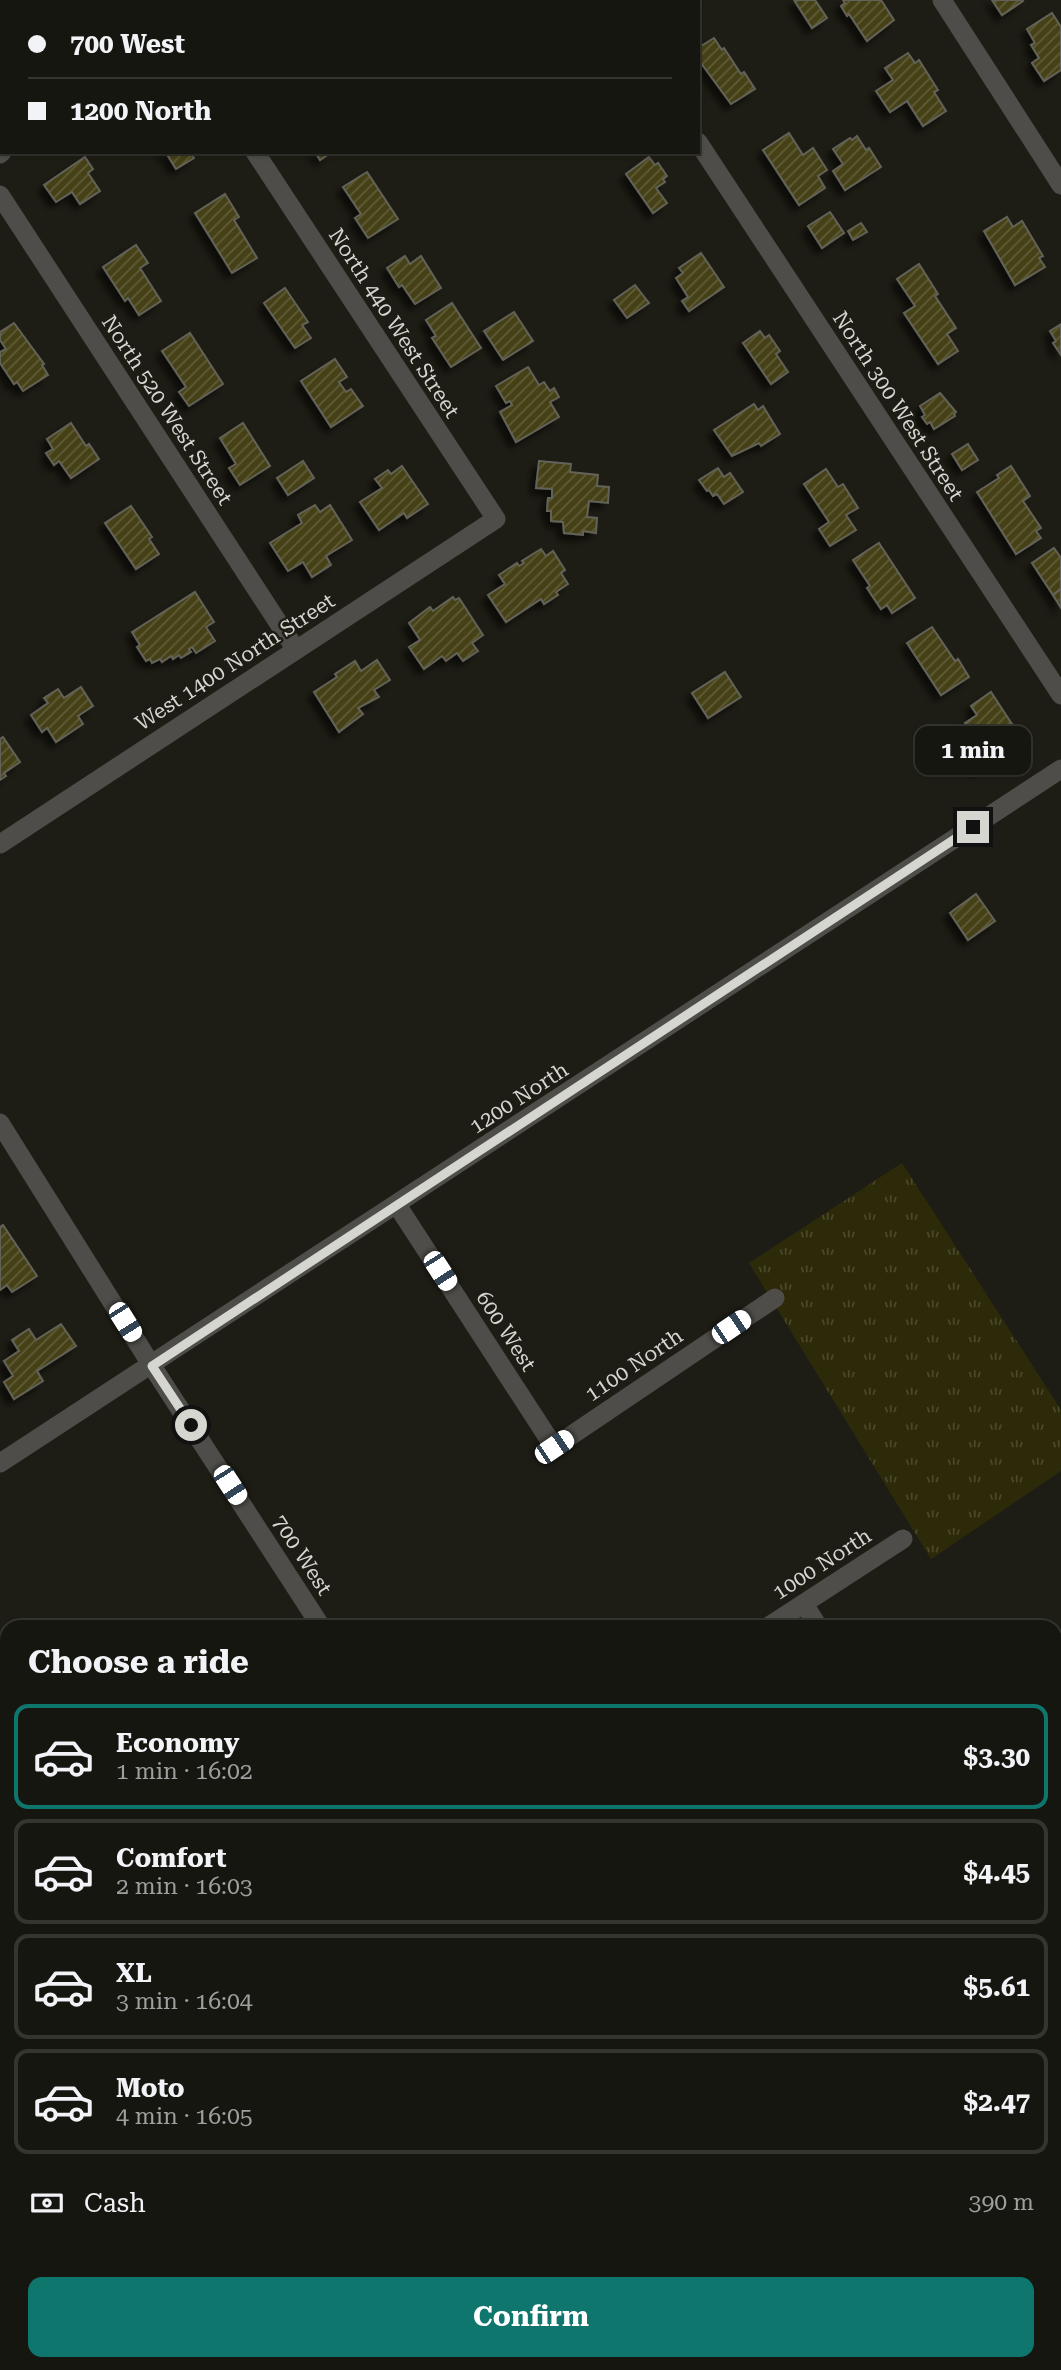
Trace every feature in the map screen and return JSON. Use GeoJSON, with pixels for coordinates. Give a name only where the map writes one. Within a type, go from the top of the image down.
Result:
{"type":"FeatureCollection","features":[{"type":"Feature","properties":{"kind":"street"},"geometry":{"type":"LineString","coordinates":[[942,0],[1061,185]]}},
{"type":"Feature","properties":{"kind":"street","name":"North 300 West Street"},"geometry":{"type":"LineString","coordinates":[[700,145],[1061,695]]}},
{"type":"Feature","properties":{"kind":"street","name":"North 440 West Street"},"geometry":{"type":"LineString","coordinates":[[256,154],[496,519]]}},
{"type":"Feature","properties":{"kind":"street","name":"North 520 West Street"},"geometry":{"type":"LineString","coordinates":[[0,195],[296,650]]}},
{"type":"Feature","properties":{"kind":"street","name":"West 1400 North Street"},"geometry":{"type":"LineString","coordinates":[[0,844],[496,519]]}},
{"type":"Feature","properties":{"kind":"street","name":"1200 North"},"geometry":{"type":"LineString","coordinates":[[0,1463],[1061,769]]}},
{"type":"Feature","properties":{"kind":"street","name":"700 West"},"geometry":{"type":"LineString","coordinates":[[0,1123],[152,1366],[317,1620]]}},
{"type":"Feature","properties":{"kind":"street","name":"600 West"},"geometry":{"type":"LineString","coordinates":[[397,1205],[554,1447]]}},
{"type":"Feature","properties":{"kind":"street","name":"1100 North"},"geometry":{"type":"LineString","coordinates":[[554,1447],[775,1298]]}},
{"type":"Feature","properties":{"kind":"street","name":"1000 North"},"geometry":{"type":"LineString","coordinates":[[779,1620],[903,1539]]}},
{"type":"Feature","properties":{"kind":"street"},"geometry":{"type":"LineString","coordinates":[[804,1604],[814,1620]]}},
{"type":"Feature","properties":{"kind":"green space"},"geometry":{"type":"Polygon","coordinates":[[[902,1163],[1061,1410],[1061,1471],[931,1559],[749,1263],[902,1163]]]}},
{"type":"Feature","properties":{"kind":"building"},"geometry":{"type":"Polygon","coordinates":[[[794,0],[815,0],[827,18],[812,28],[794,0]]]}},
{"type":"Feature","properties":{"kind":"building"},"geometry":{"type":"Polygon","coordinates":[[[843,0],[881,0],[894,20],[867,41],[841,6],[845,3],[843,0]]]}},
{"type":"Feature","properties":{"kind":"building"},"geometry":{"type":"Polygon","coordinates":[[[992,0],[1022,0],[1023,1],[1002,15],[992,0]]]}},
{"type":"Feature","properties":{"kind":"building"},"geometry":{"type":"Polygon","coordinates":[[[1052,13],[1061,27],[1061,70],[1044,81],[1032,63],[1039,58],[1031,45],[1035,43],[1027,29],[1052,13]]]}},
{"type":"Feature","properties":{"kind":"building"},"geometry":{"type":"Polygon","coordinates":[[[714,38],[755,89],[731,104],[700,62],[700,47],[714,38]]]}},
{"type":"Feature","properties":{"kind":"building"},"geometry":{"type":"Polygon","coordinates":[[[908,53],[915,63],[919,60],[938,90],[934,92],[946,111],[923,126],[907,101],[890,112],[876,91],[893,80],[885,68],[908,53]]]}},
{"type":"Feature","properties":{"kind":"building"},"geometry":{"type":"Polygon","coordinates":[[[789,133],[803,155],[813,148],[827,170],[818,176],[825,188],[799,205],[763,150],[789,133]]]}},
{"type":"Feature","properties":{"kind":"building"},"geometry":{"type":"Polygon","coordinates":[[[857,136],[866,150],[869,148],[881,167],[845,190],[833,171],[843,164],[833,149],[857,136]]]}},
{"type":"Feature","properties":{"kind":"building"},"geometry":{"type":"Polygon","coordinates":[[[167,154],[191,154],[194,158],[176,169],[167,154]]]}},
{"type":"Feature","properties":{"kind":"building"},"geometry":{"type":"Polygon","coordinates":[[[316,154],[329,154],[320,160],[316,154]]]}},
{"type":"Feature","properties":{"kind":"building"},"geometry":{"type":"Polygon","coordinates":[[[85,157],[93,169],[88,173],[100,191],[80,204],[72,192],[56,202],[44,185],[85,157]]]}},
{"type":"Feature","properties":{"kind":"building"},"geometry":{"type":"Polygon","coordinates":[[[649,157],[655,165],[658,163],[667,176],[663,179],[665,182],[656,188],[667,203],[653,213],[626,174],[649,157]]]}},
{"type":"Feature","properties":{"kind":"building"},"geometry":{"type":"Polygon","coordinates":[[[367,172],[398,219],[368,238],[355,218],[361,214],[343,187],[367,172]]]}},
{"type":"Feature","properties":{"kind":"building"},"geometry":{"type":"Polygon","coordinates":[[[225,194],[239,217],[234,220],[257,258],[232,273],[195,213],[225,194]]]}},
{"type":"Feature","properties":{"kind":"building"},"geometry":{"type":"Polygon","coordinates":[[[830,212],[844,233],[822,248],[808,226],[830,212]]]}},
{"type":"Feature","properties":{"kind":"building"},"geometry":{"type":"Polygon","coordinates":[[[1007,217],[1013,227],[1022,221],[1043,256],[1039,258],[1045,267],[1015,285],[984,231],[1007,217]]]}},
{"type":"Feature","properties":{"kind":"building"},"geometry":{"type":"Polygon","coordinates":[[[861,223],[867,232],[853,240],[848,231],[861,223]]]}},
{"type":"Feature","properties":{"kind":"building"},"geometry":{"type":"Polygon","coordinates":[[[136,245],[148,263],[140,268],[161,301],[139,315],[128,298],[125,301],[103,267],[136,245]]]}},
{"type":"Feature","properties":{"kind":"building"},"geometry":{"type":"Polygon","coordinates":[[[701,253],[724,287],[689,311],[682,301],[688,297],[676,278],[683,273],[679,268],[701,253]]]}},
{"type":"Feature","properties":{"kind":"building"},"geometry":{"type":"Polygon","coordinates":[[[405,256],[410,264],[421,256],[441,288],[415,304],[402,285],[399,287],[387,268],[405,256]]]}},
{"type":"Feature","properties":{"kind":"building"},"geometry":{"type":"Polygon","coordinates":[[[919,264],[938,294],[935,296],[956,328],[947,334],[958,351],[938,364],[904,313],[915,306],[897,279],[919,264]]]}},
{"type":"Feature","properties":{"kind":"building"},"geometry":{"type":"Polygon","coordinates":[[[635,285],[649,303],[627,318],[614,300],[635,285]]]}},
{"type":"Feature","properties":{"kind":"building"},"geometry":{"type":"Polygon","coordinates":[[[285,288],[308,322],[302,325],[311,338],[295,348],[264,303],[285,288]]]}},
{"type":"Feature","properties":{"kind":"building"},"geometry":{"type":"Polygon","coordinates":[[[452,303],[481,348],[451,367],[432,338],[436,336],[426,320],[452,303]]]}},
{"type":"Feature","properties":{"kind":"building"},"geometry":{"type":"Polygon","coordinates":[[[514,312],[533,341],[503,360],[484,331],[514,312]]]}},
{"type":"Feature","properties":{"kind":"building"},"geometry":{"type":"Polygon","coordinates":[[[14,323],[44,364],[42,365],[48,375],[23,391],[17,382],[14,384],[0,363],[0,352],[6,349],[0,340],[0,332],[14,323]]]}},
{"type":"Feature","properties":{"kind":"building"},"geometry":{"type":"Polygon","coordinates":[[[1061,324],[1061,355],[1053,343],[1056,341],[1050,331],[1061,324]]]}},
{"type":"Feature","properties":{"kind":"building"},"geometry":{"type":"Polygon","coordinates":[[[760,331],[765,338],[769,335],[780,351],[776,354],[788,372],[771,384],[743,343],[760,331]]]}},
{"type":"Feature","properties":{"kind":"building"},"geometry":{"type":"Polygon","coordinates":[[[190,333],[223,384],[189,406],[179,392],[186,387],[162,351],[190,333]]]}},
{"type":"Feature","properties":{"kind":"building"},"geometry":{"type":"Polygon","coordinates":[[[335,359],[347,377],[339,382],[346,392],[351,389],[363,406],[331,427],[301,381],[335,359]]]}},
{"type":"Feature","properties":{"kind":"building"},"geometry":{"type":"Polygon","coordinates":[[[528,367],[539,385],[544,382],[550,391],[554,388],[559,397],[550,402],[559,417],[516,442],[500,412],[512,405],[510,401],[506,403],[496,386],[528,367]]]}},
{"type":"Feature","properties":{"kind":"building"},"geometry":{"type":"Polygon","coordinates":[[[940,393],[956,412],[955,416],[934,429],[930,422],[927,424],[922,417],[925,415],[920,406],[940,393]]]}},
{"type":"Feature","properties":{"kind":"building"},"geometry":{"type":"Polygon","coordinates":[[[754,404],[758,410],[763,406],[780,434],[761,446],[759,443],[732,456],[714,430],[754,404]]]}},
{"type":"Feature","properties":{"kind":"building"},"geometry":{"type":"Polygon","coordinates":[[[71,423],[86,446],[89,444],[99,459],[71,478],[59,461],[54,465],[46,453],[53,449],[47,439],[71,423]]]}},
{"type":"Feature","properties":{"kind":"building"},"geometry":{"type":"Polygon","coordinates":[[[243,423],[270,466],[240,485],[229,468],[236,464],[220,438],[243,423]]]}},
{"type":"Feature","properties":{"kind":"building"},"geometry":{"type":"Polygon","coordinates":[[[968,444],[978,460],[962,470],[952,454],[968,444]]]}},
{"type":"Feature","properties":{"kind":"building"},"geometry":{"type":"Polygon","coordinates":[[[303,461],[314,478],[288,495],[277,478],[303,461]]]}},
{"type":"Feature","properties":{"kind":"building"},"geometry":{"type":"Polygon","coordinates":[[[539,461],[571,464],[570,472],[598,475],[597,486],[609,487],[608,503],[589,501],[587,517],[597,518],[596,533],[564,533],[563,522],[551,521],[551,511],[547,511],[552,489],[536,488],[539,461]]]}},
{"type":"Feature","properties":{"kind":"building"},"geometry":{"type":"Polygon","coordinates":[[[402,466],[428,504],[407,518],[404,513],[379,530],[360,502],[382,488],[375,479],[388,470],[391,474],[402,466]]]}},
{"type":"Feature","properties":{"kind":"building"},"geometry":{"type":"Polygon","coordinates":[[[1011,466],[1030,496],[1023,501],[1041,528],[1036,531],[1041,538],[1016,554],[977,492],[999,478],[997,475],[1011,466]]]}},
{"type":"Feature","properties":{"kind":"building"},"geometry":{"type":"Polygon","coordinates":[[[718,468],[724,477],[730,473],[743,492],[724,504],[717,494],[713,496],[707,491],[699,480],[718,468]]]}},
{"type":"Feature","properties":{"kind":"building"},"geometry":{"type":"Polygon","coordinates":[[[826,469],[838,487],[843,484],[858,508],[846,515],[856,530],[830,546],[819,529],[829,522],[804,484],[826,469]]]}},
{"type":"Feature","properties":{"kind":"building"},"geometry":{"type":"Polygon","coordinates":[[[315,505],[320,512],[330,505],[352,540],[326,556],[331,565],[312,577],[303,562],[288,571],[270,543],[302,523],[298,515],[315,505]]]}},
{"type":"Feature","properties":{"kind":"building"},"geometry":{"type":"Polygon","coordinates":[[[131,506],[152,537],[149,539],[159,554],[136,569],[105,523],[131,506]]]}},
{"type":"Feature","properties":{"kind":"building"},"geometry":{"type":"Polygon","coordinates":[[[879,543],[915,598],[892,613],[887,605],[881,609],[853,560],[879,543]]]}},
{"type":"Feature","properties":{"kind":"building"},"geometry":{"type":"Polygon","coordinates":[[[1054,548],[1061,558],[1061,589],[1053,595],[1032,563],[1054,548]]]}},
{"type":"Feature","properties":{"kind":"building"},"geometry":{"type":"Polygon","coordinates":[[[541,549],[546,556],[553,551],[565,570],[561,573],[568,584],[544,604],[541,599],[506,622],[488,595],[505,584],[499,575],[517,563],[519,566],[524,563],[522,561],[541,549]]]}},
{"type":"Feature","properties":{"kind":"building"},"geometry":{"type":"Polygon","coordinates":[[[1061,589],[1061,608],[1053,595],[1061,589]]]}},
{"type":"Feature","properties":{"kind":"building"},"geometry":{"type":"Polygon","coordinates":[[[195,592],[214,622],[206,627],[215,641],[196,653],[192,647],[189,649],[191,652],[181,658],[179,655],[173,659],[171,656],[162,662],[160,659],[152,663],[150,659],[146,661],[132,632],[195,592]]]}},
{"type":"Feature","properties":{"kind":"building"},"geometry":{"type":"Polygon","coordinates":[[[453,597],[455,600],[459,598],[483,635],[472,643],[478,651],[463,661],[457,653],[446,661],[442,656],[424,669],[409,647],[420,640],[409,623],[430,607],[433,611],[453,597]]]}},
{"type":"Feature","properties":{"kind":"building"},"geometry":{"type":"Polygon","coordinates":[[[932,627],[969,677],[941,695],[907,643],[932,627]]]}},
{"type":"Feature","properties":{"kind":"building"},"geometry":{"type":"Polygon","coordinates":[[[377,660],[390,680],[374,690],[379,697],[358,708],[363,714],[339,732],[314,692],[355,661],[361,671],[377,660]]]}},
{"type":"Feature","properties":{"kind":"building"},"geometry":{"type":"Polygon","coordinates":[[[725,672],[741,697],[708,718],[692,693],[725,672]]]}},
{"type":"Feature","properties":{"kind":"building"},"geometry":{"type":"Polygon","coordinates":[[[81,687],[93,706],[78,716],[83,724],[56,742],[47,728],[42,732],[31,715],[48,703],[44,698],[58,689],[64,698],[81,687]]]}},
{"type":"Feature","properties":{"kind":"building"},"geometry":{"type":"Polygon","coordinates":[[[991,692],[1023,741],[978,770],[966,752],[979,744],[965,723],[977,715],[971,706],[991,692]]]}},
{"type":"Feature","properties":{"kind":"building"},"geometry":{"type":"Polygon","coordinates":[[[3,737],[20,762],[4,773],[6,776],[0,780],[0,739],[3,737]]]}},
{"type":"Feature","properties":{"kind":"building"},"geometry":{"type":"Polygon","coordinates":[[[976,894],[995,921],[968,940],[950,913],[976,894]]]}},
{"type":"Feature","properties":{"kind":"building"},"geometry":{"type":"Polygon","coordinates":[[[3,1225],[37,1276],[12,1292],[7,1285],[0,1290],[0,1227],[3,1225]]]}},
{"type":"Feature","properties":{"kind":"building"},"geometry":{"type":"Polygon","coordinates":[[[61,1324],[76,1346],[37,1371],[43,1381],[14,1399],[4,1382],[13,1376],[4,1361],[19,1351],[12,1340],[29,1329],[36,1340],[61,1324]]]}},
{"type":"Feature","properties":{"kind":"route"},"geometry":{"type":"LineString","coordinates":[[191,1425],[152,1366],[973,827]]}}]}
